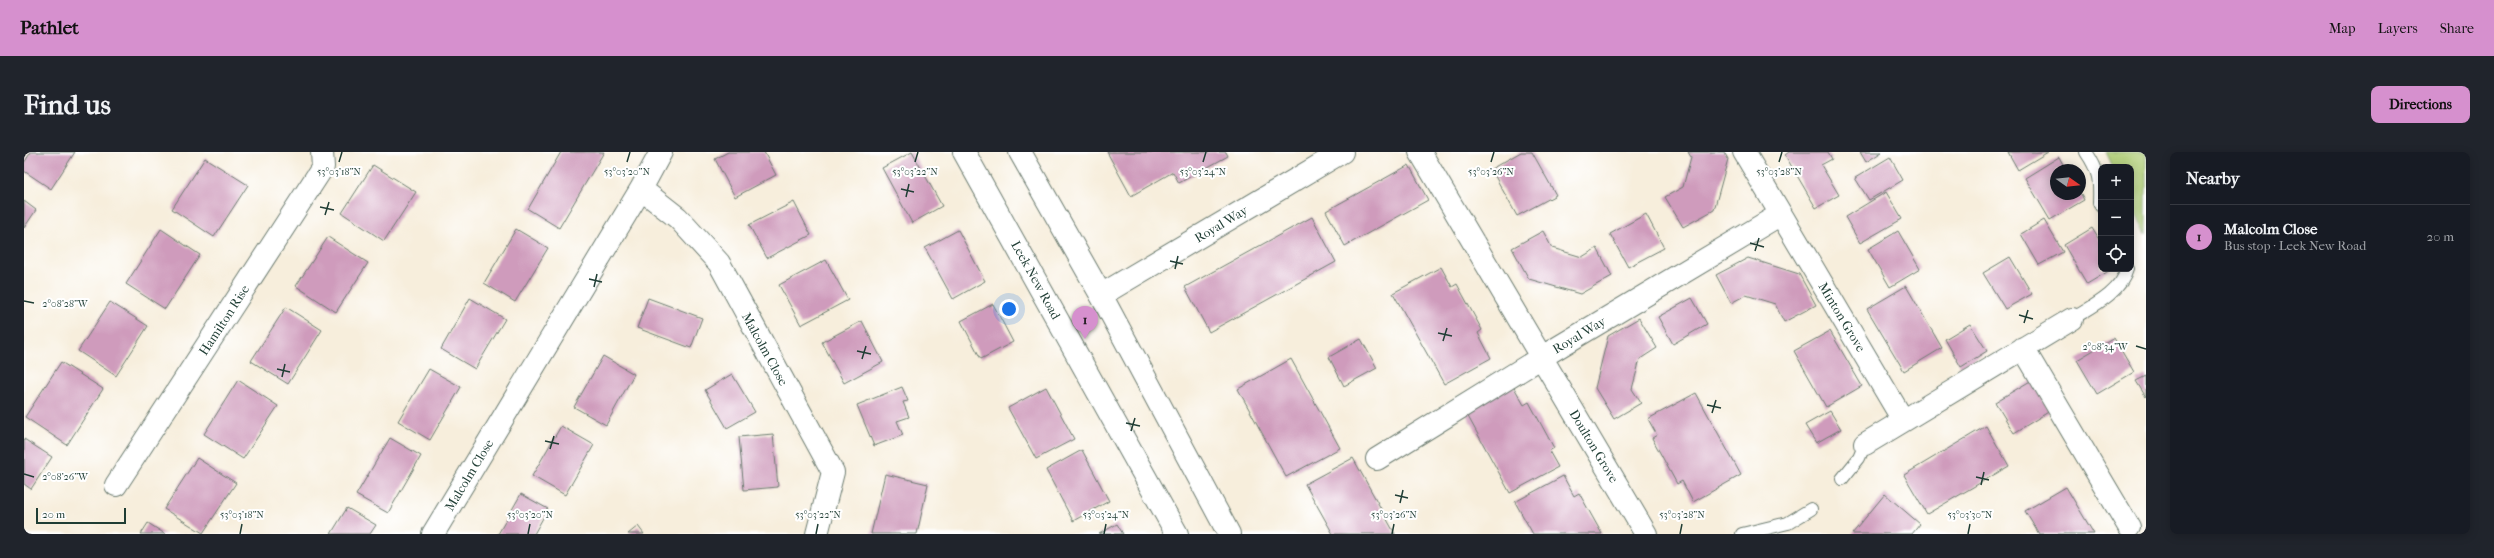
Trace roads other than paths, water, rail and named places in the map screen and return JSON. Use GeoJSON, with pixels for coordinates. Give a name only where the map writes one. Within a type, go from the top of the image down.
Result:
{"type":"FeatureCollection","features":[{"type":"Feature","properties":{"kind":"main road","name":"Hamilton Rise"},"geometry":{"type":"LineString","coordinates":[[116,485],[323,167],[322,152]]}},
{"type":"Feature","properties":{"kind":"main road","name":"Malcolm Close"},"geometry":{"type":"LineString","coordinates":[[433,534],[641,189],[661,152]]}},
{"type":"Feature","properties":{"kind":"main road","name":"Leek New Road"},"geometry":{"type":"LineString","coordinates":[[964,152],[1177,534]]}},
{"type":"Feature","properties":{"kind":"main road"},"geometry":{"type":"LineString","coordinates":[[1020,152],[1101,295],[1229,534]]}},
{"type":"Feature","properties":{"kind":"main road","name":"Royal Way"},"geometry":{"type":"LineString","coordinates":[[1101,295],[1342,152]]}},
{"type":"Feature","properties":{"kind":"main road","name":"Royal Way"},"geometry":{"type":"LineString","coordinates":[[1420,152],[1542,357],[1781,214]]}},
{"type":"Feature","properties":{"kind":"main road","name":"Minton Grove"},"geometry":{"type":"LineString","coordinates":[[1744,152],[1903,420]]}},
{"type":"Feature","properties":{"kind":"main road","name":"Malcolm Close"},"geometry":{"type":"LineString","coordinates":[[641,189],[678,218],[718,263],[833,472],[817,534]]}},
{"type":"Feature","properties":{"kind":"main road"},"geometry":{"type":"LineString","coordinates":[[1865,444],[2072,319]]}},
{"type":"Feature","properties":{"kind":"main road"},"geometry":{"type":"LineString","coordinates":[[2023,348],[2129,527]]}},
{"type":"Feature","properties":{"kind":"main road"},"geometry":{"type":"LineString","coordinates":[[1377,459],[1542,357]]}},
{"type":"Feature","properties":{"kind":"main road","name":"Doulton Grove"},"geometry":{"type":"LineString","coordinates":[[1542,357],[1646,534]]}},
{"type":"Feature","properties":{"kind":"lane"},"geometry":{"type":"LineString","coordinates":[[2086,152],[2097,168],[2100,184],[2099,200]]}},
{"type":"Feature","properties":{"kind":"lane"},"geometry":{"type":"LineString","coordinates":[[2072,319],[2107,297],[2118,284],[2125,272]]}},
{"type":"Feature","properties":{"kind":"lane"},"geometry":{"type":"LineString","coordinates":[[1842,480],[1859,458],[1865,444]]}},
{"type":"Feature","properties":{"kind":"lane"},"geometry":{"type":"LineString","coordinates":[[1742,534],[1788,523],[1811,509]]}},
{"type":"Feature","properties":{"kind":"place","name":"Malcolm Close"},"geometry":{"type":"Point","coordinates":[1085,339]}}]}
